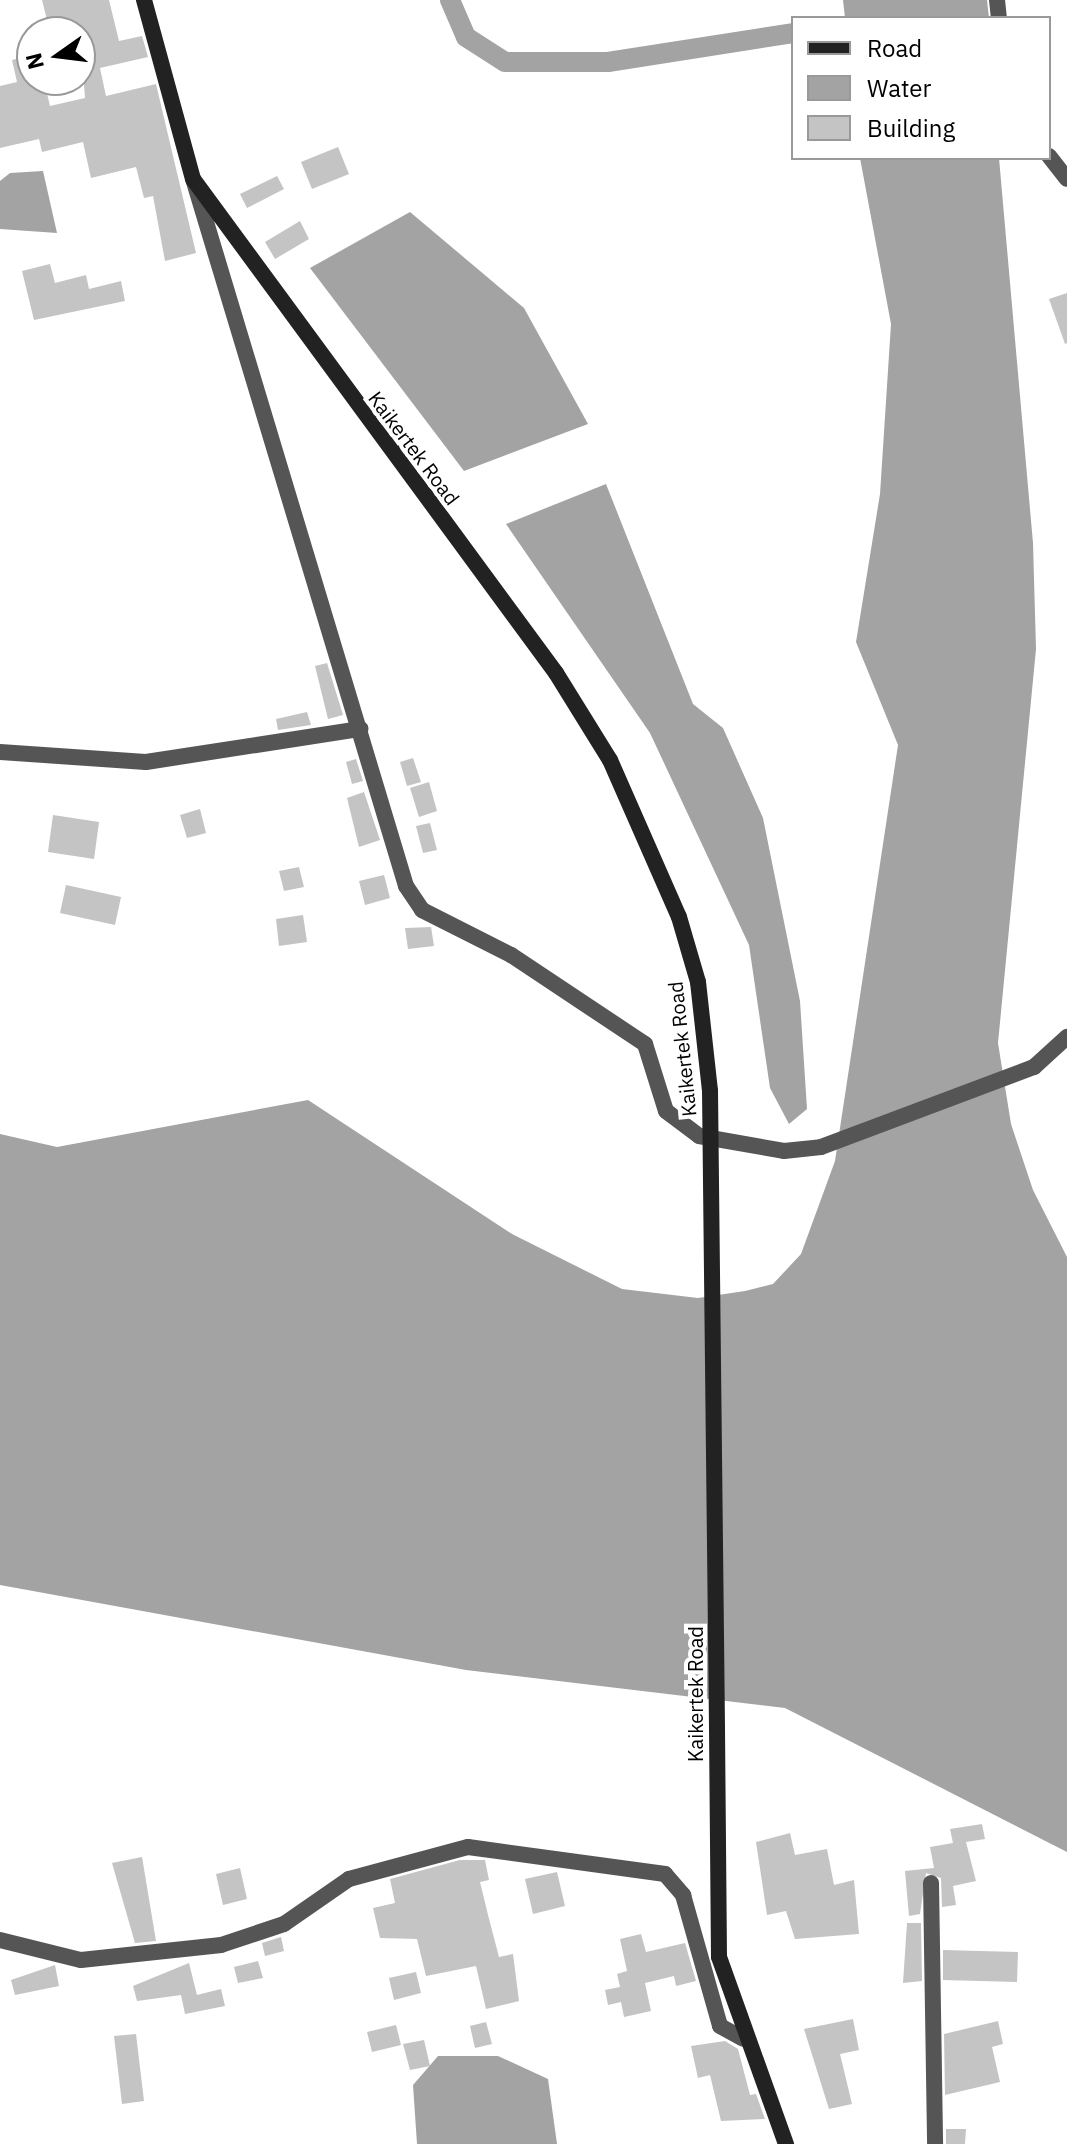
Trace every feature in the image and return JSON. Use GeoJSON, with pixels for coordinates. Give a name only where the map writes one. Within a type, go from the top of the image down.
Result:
{"type":"FeatureCollection","features":[{"type":"Feature","properties":{"kind":"main road","name":"Kaikertek Road"},"geometry":{"type":"LineString","coordinates":[[144,0],[193,179],[556,673],[610,760],[679,917],[698,982],[710,1091],[719,1957],[743,2039],[786,2144]]}},
{"type":"Feature","properties":{"kind":"street"},"geometry":{"type":"LineString","coordinates":[[1051,159],[1067,179]]}},
{"type":"Feature","properties":{"kind":"street"},"geometry":{"type":"LineString","coordinates":[[193,179],[406,886],[422,910],[511,955],[645,1044],[666,1111],[679,1127],[784,1151],[821,1147],[1034,1067],[1067,1037]]}},
{"type":"Feature","properties":{"kind":"street"},"geometry":{"type":"LineString","coordinates":[[0,752],[146,762],[360,729]]}},
{"type":"Feature","properties":{"kind":"street"},"geometry":{"type":"LineString","coordinates":[[0,1940],[81,1960],[221,1945],[284,1924],[349,1879],[468,1847],[665,1874],[683,1895],[720,2026],[743,2039]]}},
{"type":"Feature","properties":{"kind":"street"},"geometry":{"type":"LineString","coordinates":[[931,1883],[935,2144]]}},
{"type":"Feature","properties":{"kind":"water"},"geometry":{"type":"Polygon","coordinates":[[[843,0],[987,0],[989,16],[845,16],[843,0]]]}},
{"type":"Feature","properties":{"kind":"water"},"geometry":{"type":"Polygon","coordinates":[[[860,160],[999,160],[1033,543],[1036,649],[998,1043],[1011,1124],[1033,1190],[1067,1257],[1067,1852],[785,1708],[466,1670],[0,1585],[0,1134],[57,1147],[308,1100],[512,1234],[622,1289],[698,1298],[745,1291],[773,1284],[801,1254],[835,1161],[898,745],[856,642],[880,494],[891,324],[860,160]]]}},
{"type":"Feature","properties":{"kind":"water"},"geometry":{"type":"Polygon","coordinates":[[[43,171],[57,233],[0,229],[0,181],[10,173],[43,171]]]}},
{"type":"Feature","properties":{"kind":"water"},"geometry":{"type":"Polygon","coordinates":[[[410,212],[524,308],[588,424],[464,471],[310,268],[410,212]]]}},
{"type":"Feature","properties":{"kind":"water"},"geometry":{"type":"Polygon","coordinates":[[[606,484],[693,704],[723,728],[763,818],[800,1001],[807,1109],[789,1124],[770,1088],[749,945],[650,733],[506,524],[606,484]]]}},
{"type":"Feature","properties":{"kind":"water"},"geometry":{"type":"Polygon","coordinates":[[[438,2056],[498,2056],[548,2079],[557,2144],[417,2144],[413,2085],[438,2056]]]}},
{"type":"Feature","properties":{"kind":"building"},"geometry":{"type":"Polygon","coordinates":[[[42,0],[109,0],[119,41],[142,36],[148,57],[100,68],[106,96],[156,84],[196,253],[165,261],[153,196],[144,198],[136,167],[91,178],[83,142],[42,152],[39,139],[0,148],[0,86],[16,82],[16,96],[48,96],[50,106],[96,96],[96,16],[46,16],[42,0]]]}},
{"type":"Feature","properties":{"kind":"building"},"geometry":{"type":"Polygon","coordinates":[[[338,147],[349,174],[312,189],[301,162],[338,147]]]}},
{"type":"Feature","properties":{"kind":"building"},"geometry":{"type":"Polygon","coordinates":[[[277,176],[284,189],[247,208],[240,194],[277,176]]]}},
{"type":"Feature","properties":{"kind":"building"},"geometry":{"type":"Polygon","coordinates":[[[300,221],[309,239],[275,259],[265,242],[300,221]]]}},
{"type":"Feature","properties":{"kind":"building"},"geometry":{"type":"Polygon","coordinates":[[[50,264],[55,283],[86,275],[89,289],[121,281],[125,301],[34,320],[22,271],[50,264]]]}},
{"type":"Feature","properties":{"kind":"building"},"geometry":{"type":"Polygon","coordinates":[[[1067,293],[1067,343],[1065,344],[1049,299],[1067,293]]]}},
{"type":"Feature","properties":{"kind":"building"},"geometry":{"type":"Polygon","coordinates":[[[327,663],[343,715],[328,719],[315,666],[327,663]]]}},
{"type":"Feature","properties":{"kind":"building"},"geometry":{"type":"Polygon","coordinates":[[[307,712],[311,725],[278,730],[276,719],[307,712]]]}},
{"type":"Feature","properties":{"kind":"building"},"geometry":{"type":"Polygon","coordinates":[[[413,758],[421,782],[407,786],[400,762],[413,758]]]}},
{"type":"Feature","properties":{"kind":"building"},"geometry":{"type":"Polygon","coordinates":[[[356,759],[363,781],[352,784],[346,762],[356,759]]]}},
{"type":"Feature","properties":{"kind":"building"},"geometry":{"type":"Polygon","coordinates":[[[429,782],[437,811],[419,817],[410,788],[429,782]]]}},
{"type":"Feature","properties":{"kind":"building"},"geometry":{"type":"Polygon","coordinates":[[[364,792],[380,840],[359,847],[347,798],[364,792]]]}},
{"type":"Feature","properties":{"kind":"building"},"geometry":{"type":"Polygon","coordinates":[[[200,809],[206,833],[187,838],[180,815],[200,809]]]}},
{"type":"Feature","properties":{"kind":"building"},"geometry":{"type":"Polygon","coordinates":[[[53,815],[99,822],[94,859],[48,852],[53,815]]]}},
{"type":"Feature","properties":{"kind":"building"},"geometry":{"type":"Polygon","coordinates":[[[430,823],[437,850],[423,853],[416,826],[430,823]]]}},
{"type":"Feature","properties":{"kind":"building"},"geometry":{"type":"Polygon","coordinates":[[[299,867],[304,887],[284,891],[279,871],[299,867]]]}},
{"type":"Feature","properties":{"kind":"building"},"geometry":{"type":"Polygon","coordinates":[[[384,875],[390,898],[365,905],[359,881],[384,875]]]}},
{"type":"Feature","properties":{"kind":"building"},"geometry":{"type":"Polygon","coordinates":[[[66,885],[121,897],[115,925],[60,913],[66,885]]]}},
{"type":"Feature","properties":{"kind":"building"},"geometry":{"type":"Polygon","coordinates":[[[303,915],[307,942],[279,946],[276,919],[303,915]]]}},
{"type":"Feature","properties":{"kind":"building"},"geometry":{"type":"Polygon","coordinates":[[[431,927],[434,946],[408,949],[405,928],[431,927]]]}},
{"type":"Feature","properties":{"kind":"building"},"geometry":{"type":"Polygon","coordinates":[[[982,1824],[985,1839],[966,1842],[976,1881],[953,1886],[956,1905],[942,1907],[941,1878],[926,1873],[920,1914],[909,1916],[905,1871],[934,1868],[930,1847],[953,1843],[950,1829],[982,1824]]]}},
{"type":"Feature","properties":{"kind":"building"},"geometry":{"type":"Polygon","coordinates":[[[790,1833],[795,1855],[827,1849],[834,1885],[854,1880],[859,1934],[795,1939],[786,1911],[767,1915],[756,1842],[790,1833]]]}},
{"type":"Feature","properties":{"kind":"building"},"geometry":{"type":"Polygon","coordinates":[[[142,1857],[156,1941],[135,1943],[112,1863],[142,1857]]]}},
{"type":"Feature","properties":{"kind":"building"},"geometry":{"type":"Polygon","coordinates":[[[460,1860],[485,1860],[489,1880],[480,1882],[499,1957],[513,1954],[519,2001],[486,2009],[476,1966],[426,1976],[417,1939],[380,1938],[373,1908],[395,1903],[390,1879],[460,1860]]]}},
{"type":"Feature","properties":{"kind":"building"},"geometry":{"type":"Polygon","coordinates":[[[240,1868],[247,1899],[223,1905],[216,1874],[240,1868]]]}},
{"type":"Feature","properties":{"kind":"building"},"geometry":{"type":"Polygon","coordinates":[[[557,1872],[565,1906],[533,1914],[525,1879],[557,1872]]]}},
{"type":"Feature","properties":{"kind":"building"},"geometry":{"type":"Polygon","coordinates":[[[907,1923],[921,1923],[922,1981],[903,1983],[907,1923]]]}},
{"type":"Feature","properties":{"kind":"building"},"geometry":{"type":"Polygon","coordinates":[[[641,1934],[646,1952],[685,1943],[696,1981],[676,1986],[674,1976],[645,1983],[651,2011],[624,2017],[621,2002],[608,2005],[605,1990],[620,1987],[617,1974],[627,1971],[620,1939],[641,1934]]]}},
{"type":"Feature","properties":{"kind":"building"},"geometry":{"type":"Polygon","coordinates":[[[281,1937],[284,1951],[265,1956],[262,1943],[281,1937]]]}},
{"type":"Feature","properties":{"kind":"building"},"geometry":{"type":"Polygon","coordinates":[[[943,1950],[1018,1952],[1017,1982],[943,1980],[943,1950]]]}},
{"type":"Feature","properties":{"kind":"building"},"geometry":{"type":"Polygon","coordinates":[[[258,1961],[263,1978],[238,1983],[234,1967],[258,1961]]]}},
{"type":"Feature","properties":{"kind":"building"},"geometry":{"type":"Polygon","coordinates":[[[189,1963],[197,1995],[221,1989],[225,2006],[185,2014],[181,1995],[137,2001],[133,1986],[189,1963]]]}},
{"type":"Feature","properties":{"kind":"building"},"geometry":{"type":"Polygon","coordinates":[[[55,1965],[59,1986],[15,1995],[11,1980],[55,1965]]]}},
{"type":"Feature","properties":{"kind":"building"},"geometry":{"type":"Polygon","coordinates":[[[416,1972],[421,1993],[394,2000],[389,1978],[416,1972]]]}},
{"type":"Feature","properties":{"kind":"building"},"geometry":{"type":"Polygon","coordinates":[[[853,2019],[859,2050],[840,2054],[852,2104],[829,2109],[804,2029],[853,2019]]]}},
{"type":"Feature","properties":{"kind":"building"},"geometry":{"type":"Polygon","coordinates":[[[998,2021],[1003,2044],[992,2047],[1000,2082],[945,2095],[944,2034],[998,2021]]]}},
{"type":"Feature","properties":{"kind":"building"},"geometry":{"type":"Polygon","coordinates":[[[486,2022],[492,2044],[475,2048],[470,2026],[486,2022]]]}},
{"type":"Feature","properties":{"kind":"building"},"geometry":{"type":"Polygon","coordinates":[[[396,2025],[401,2045],[372,2052],[367,2032],[396,2025]]]}},
{"type":"Feature","properties":{"kind":"building"},"geometry":{"type":"Polygon","coordinates":[[[136,2034],[144,2101],[122,2104],[114,2036],[136,2034]]]}},
{"type":"Feature","properties":{"kind":"building"},"geometry":{"type":"Polygon","coordinates":[[[424,2040],[430,2066],[410,2070],[403,2044],[424,2040]]]}},
{"type":"Feature","properties":{"kind":"building"},"geometry":{"type":"Polygon","coordinates":[[[725,2041],[738,2049],[750,2095],[756,2094],[765,2119],[721,2121],[710,2075],[698,2078],[691,2046],[725,2041]]]}},
{"type":"Feature","properties":{"kind":"building"},"geometry":{"type":"Polygon","coordinates":[[[946,2129],[966,2129],[965,2144],[946,2144],[946,2129]]]}},
{"type":"Feature","properties":{"kind":"waterway"},"geometry":{"type":"LineString","coordinates":[[450,0],[466,37],[505,62],[608,62],[791,33]]}}]}
